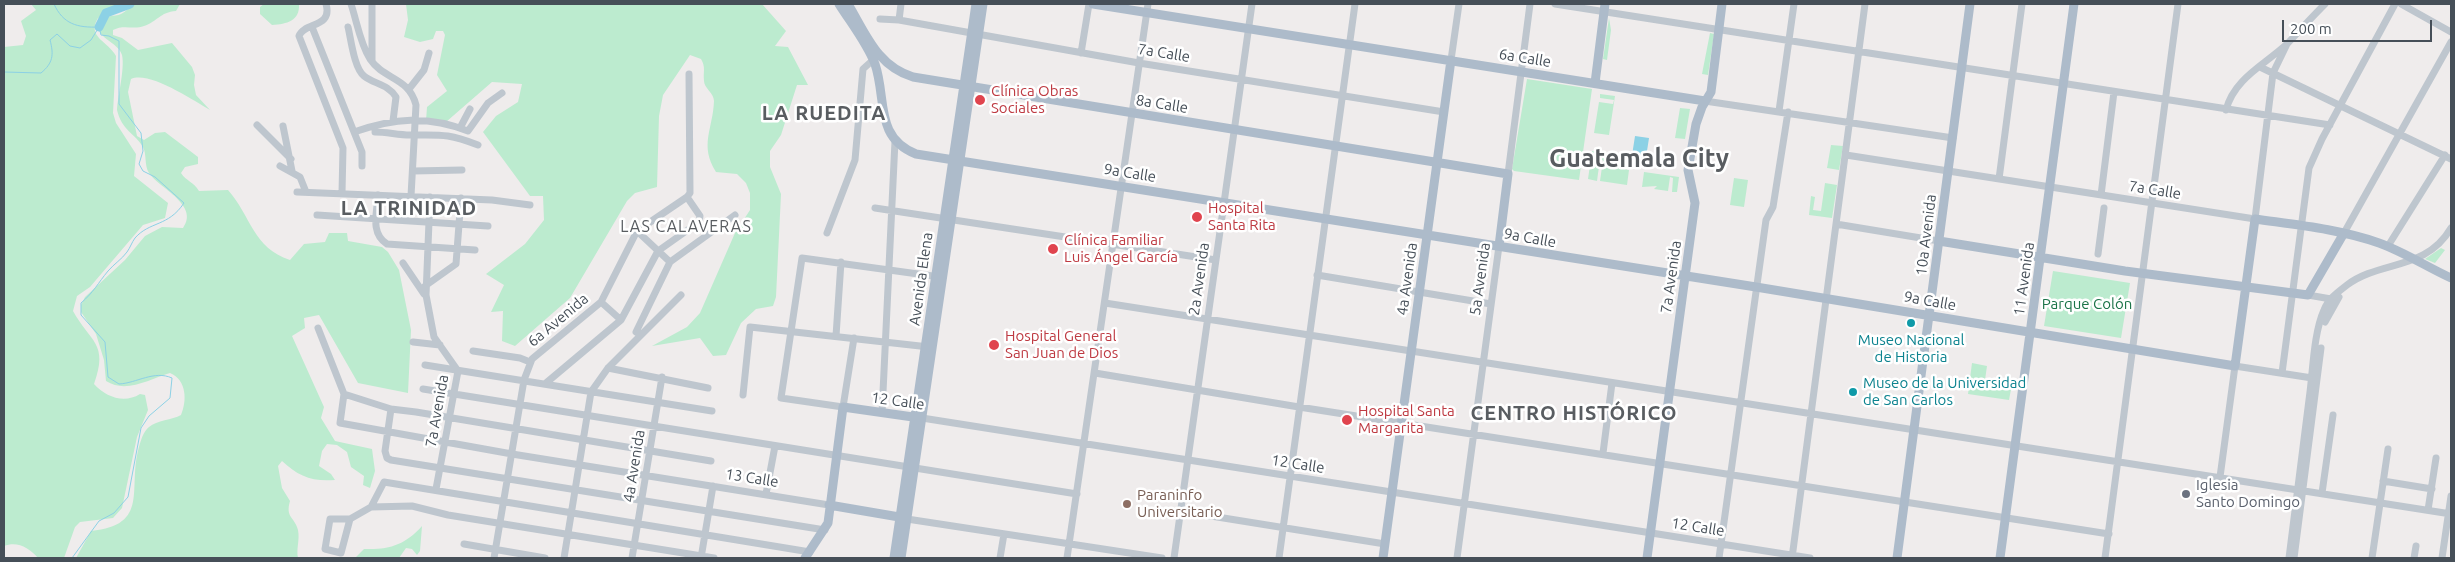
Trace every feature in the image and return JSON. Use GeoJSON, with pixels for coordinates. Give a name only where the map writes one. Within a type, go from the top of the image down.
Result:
{"type":"FeatureCollection","features":[{"type":"Feature","properties":{"kind":"main road"},"geometry":{"type":"LineString","coordinates":[[839,4],[873,60],[886,123],[895,141]]}},
{"type":"Feature","properties":{"kind":"main road","name":"8a Calle"},"geometry":{"type":"LineString","coordinates":[[848,4],[877,54],[889,66],[913,77],[1508,174]]}},
{"type":"Feature","properties":{"kind":"main road","name":"Avenida Elena"},"geometry":{"type":"LineString","coordinates":[[975,34],[976,4]]}},
{"type":"Feature","properties":{"kind":"main road","name":"Avenida Elena"},"geometry":{"type":"LineString","coordinates":[[894,558],[903,518],[911,467],[975,34],[983,4]]}},
{"type":"Feature","properties":{"kind":"main road","name":"6a Calle"},"geometry":{"type":"LineString","coordinates":[[1093,4],[1147,8],[1349,44],[1705,101]]}},
{"type":"Feature","properties":{"kind":"main road","name":"7a Avenida"},"geometry":{"type":"LineString","coordinates":[[1648,558],[1695,203],[1688,170],[1696,124],[1705,101],[1711,92],[1722,4]]}},
{"type":"Feature","properties":{"kind":"main road","name":"10a Avenida"},"geometry":{"type":"LineString","coordinates":[[1897,558],[1970,4]]}},
{"type":"Feature","properties":{"kind":"main road","name":"11 Avenida"},"geometry":{"type":"LineString","coordinates":[[2000,558],[2074,4]]}},
{"type":"Feature","properties":{"kind":"main road"},"geometry":{"type":"LineString","coordinates":[[1595,83],[1604,8]]}},
{"type":"Feature","properties":{"kind":"main road","name":"4a Avenida"},"geometry":{"type":"LineString","coordinates":[[1383,558],[1451,60]]}},
{"type":"Feature","properties":{"kind":"main road","name":"9a Calle"},"geometry":{"type":"LineString","coordinates":[[895,141],[904,149],[916,154],[1827,298],[2235,366]]}},
{"type":"Feature","properties":{"kind":"main road","name":"5a Avenida"},"geometry":{"type":"LineString","coordinates":[[1499,246],[1508,174]]}},
{"type":"Feature","properties":{"kind":"main road"},"geometry":{"type":"LineString","coordinates":[[2235,366],[2255,219]]}},
{"type":"Feature","properties":{"kind":"main road","name":"7a Calle"},"geometry":{"type":"LineString","coordinates":[[2255,219],[2344,233],[2388,246],[2449,276]]}},
{"type":"Feature","properties":{"kind":"main road"},"geometry":{"type":"LineString","coordinates":[[1939,241],[2308,295],[2344,233]]}},
{"type":"Feature","properties":{"kind":"main road"},"geometry":{"type":"LineString","coordinates":[[826,526],[843,407]]}},
{"type":"Feature","properties":{"kind":"main road","name":"12 Calle"},"geometry":{"type":"LineString","coordinates":[[843,407],[918,418]]}},
{"type":"Feature","properties":{"kind":"main road","name":"13 Calle"},"geometry":{"type":"LineString","coordinates":[[829,505],[903,518]]}},
{"type":"Feature","properties":{"kind":"main road"},"geometry":{"type":"LineString","coordinates":[[808,555],[826,526],[842,508]]}},
{"type":"Feature","properties":{"kind":"main road","name":"Avenida Elena"},"geometry":{"type":"LineString","coordinates":[[901,558],[903,518]]}},
{"type":"Feature","properties":{"kind":"street"},"geometry":{"type":"LineString","coordinates":[[326,4],[328,12],[325,18],[301,32],[299,36],[343,148],[342,193]]}},
{"type":"Feature","properties":{"kind":"street"},"geometry":{"type":"LineString","coordinates":[[351,4],[364,48],[373,63],[409,89],[416,105],[411,196]]}},
{"type":"Feature","properties":{"kind":"street"},"geometry":{"type":"LineString","coordinates":[[372,4],[373,63]]}},
{"type":"Feature","properties":{"kind":"street"},"geometry":{"type":"LineString","coordinates":[[899,20],[901,4]]}},
{"type":"Feature","properties":{"kind":"street"},"geometry":{"type":"LineString","coordinates":[[1081,53],[1089,4]]}},
{"type":"Feature","properties":{"kind":"street","name":"2a Avenida"},"geometry":{"type":"LineString","coordinates":[[1174,558],[1252,4]]}},
{"type":"Feature","properties":{"kind":"street"},"geometry":{"type":"LineString","coordinates":[[1279,558],[1308,334],[1355,4]]}},
{"type":"Feature","properties":{"kind":"street","name":"4a Avenida"},"geometry":{"type":"LineString","coordinates":[[1451,60],[1459,4]]}},
{"type":"Feature","properties":{"kind":"street","name":"5a Avenida"},"geometry":{"type":"LineString","coordinates":[[1508,174],[1530,4]]}},
{"type":"Feature","properties":{"kind":"street"},"geometry":{"type":"LineString","coordinates":[[1555,4],[1604,8],[1719,30],[2330,125]]}},
{"type":"Feature","properties":{"kind":"street"},"geometry":{"type":"LineString","coordinates":[[1780,111],[1794,4]]}},
{"type":"Feature","properties":{"kind":"street"},"geometry":{"type":"LineString","coordinates":[[1792,557],[1865,4]]}},
{"type":"Feature","properties":{"kind":"street"},"geometry":{"type":"LineString","coordinates":[[1999,179],[2022,4]]}},
{"type":"Feature","properties":{"kind":"street"},"geometry":{"type":"LineString","coordinates":[[2106,558],[2178,4]]}},
{"type":"Feature","properties":{"kind":"street"},"geometry":{"type":"LineString","coordinates":[[2226,110],[2236,87],[2287,44],[2325,4]]}},
{"type":"Feature","properties":{"kind":"street"},"geometry":{"type":"LineString","coordinates":[[2282,373],[2309,168],[2395,4]]}},
{"type":"Feature","properties":{"kind":"street"},"geometry":{"type":"LineString","coordinates":[[2401,4],[2451,32]]}},
{"type":"Feature","properties":{"kind":"street"},"geometry":{"type":"LineString","coordinates":[[1067,558],[1147,8]]}},
{"type":"Feature","properties":{"kind":"street","name":"7a Calle"},"geometry":{"type":"LineString","coordinates":[[880,19],[899,20],[1139,63],[1444,112]]}},
{"type":"Feature","properties":{"kind":"street"},"geometry":{"type":"LineString","coordinates":[[312,27],[362,152],[362,166]]}},
{"type":"Feature","properties":{"kind":"street"},"geometry":{"type":"LineString","coordinates":[[348,27],[355,59],[363,75],[387,87],[396,97],[394,121]]}},
{"type":"Feature","properties":{"kind":"street"},"geometry":{"type":"LineString","coordinates":[[2344,233],[2451,42]]}},
{"type":"Feature","properties":{"kind":"street"},"geometry":{"type":"LineString","coordinates":[[2255,219],[2273,74],[2287,44]]}},
{"type":"Feature","properties":{"kind":"street"},"geometry":{"type":"LineString","coordinates":[[409,89],[424,70],[429,53]]}},
{"type":"Feature","properties":{"kind":"street"},"geometry":{"type":"LineString","coordinates":[[827,233],[856,160],[863,69],[866,64],[873,60]]}},
{"type":"Feature","properties":{"kind":"street"},"geometry":{"type":"LineString","coordinates":[[2260,67],[2448,157],[2388,246]]}},
{"type":"Feature","properties":{"kind":"street"},"geometry":{"type":"LineString","coordinates":[[546,383],[621,320],[658,251],[700,220],[688,197],[691,180],[689,74]]}},
{"type":"Feature","properties":{"kind":"street"},"geometry":{"type":"LineString","coordinates":[[2097,260],[2114,92]]}},
{"type":"Feature","properties":{"kind":"street"},"geometry":{"type":"LineString","coordinates":[[354,132],[394,121],[414,120],[445,124],[469,130],[488,103],[502,93]]}},
{"type":"Feature","properties":{"kind":"street","name":"6a Calle"},"geometry":{"type":"LineString","coordinates":[[1705,101],[1953,138]]}},
{"type":"Feature","properties":{"kind":"street"},"geometry":{"type":"LineString","coordinates":[[460,128],[470,109]]}},
{"type":"Feature","properties":{"kind":"street"},"geometry":{"type":"LineString","coordinates":[[1719,558],[1766,220],[1773,207],[1788,112]]}},
{"type":"Feature","properties":{"kind":"street"},"geometry":{"type":"LineString","coordinates":[[257,124],[291,159]]}},
{"type":"Feature","properties":{"kind":"street"},"geometry":{"type":"LineString","coordinates":[[283,126],[292,171]]}},
{"type":"Feature","properties":{"kind":"street"},"geometry":{"type":"LineString","coordinates":[[375,132],[414,135],[442,134],[455,136],[478,145]]}},
{"type":"Feature","properties":{"kind":"street"},"geometry":{"type":"LineString","coordinates":[[882,413],[895,141]]}},
{"type":"Feature","properties":{"kind":"street","name":"7a Calle"},"geometry":{"type":"LineString","coordinates":[[1846,155],[2050,187],[2104,200],[2152,203],[2255,219]]}},
{"type":"Feature","properties":{"kind":"street"},"geometry":{"type":"LineString","coordinates":[[280,166],[292,171],[300,178],[306,192]]}},
{"type":"Feature","properties":{"kind":"street"},"geometry":{"type":"LineString","coordinates":[[413,170],[462,170]]}},
{"type":"Feature","properties":{"kind":"street"},"geometry":{"type":"LineString","coordinates":[[297,192],[461,198],[530,205]]}},
{"type":"Feature","properties":{"kind":"street"},"geometry":{"type":"LineString","coordinates":[[378,195],[375,231],[378,237],[391,246],[475,250]]}},
{"type":"Feature","properties":{"kind":"street","name":"7a Avenida"},"geometry":{"type":"LineString","coordinates":[[430,197],[426,295],[432,330],[458,370],[436,489]]}},
{"type":"Feature","properties":{"kind":"street","name":"6a Avenida"},"geometry":{"type":"LineString","coordinates":[[494,558],[524,380],[530,362],[601,302],[637,231],[688,197]]}},
{"type":"Feature","properties":{"kind":"street"},"geometry":{"type":"LineString","coordinates":[[425,286],[457,261],[461,198]]}},
{"type":"Feature","properties":{"kind":"street"},"geometry":{"type":"LineString","coordinates":[[875,208],[1216,260]]}},
{"type":"Feature","properties":{"kind":"street"},"geometry":{"type":"LineString","coordinates":[[317,215],[488,226]]}},
{"type":"Feature","properties":{"kind":"street"},"geometry":{"type":"LineString","coordinates":[[640,335],[636,332],[670,262],[735,215]]}},
{"type":"Feature","properties":{"kind":"street"},"geometry":{"type":"LineString","coordinates":[[1836,224],[1939,241]]}},
{"type":"Feature","properties":{"kind":"street"},"geometry":{"type":"LineString","coordinates":[[2289,558],[2327,315],[2339,297],[2356,284],[2418,261],[2434,248],[2451,228]]}},
{"type":"Feature","properties":{"kind":"street"},"geometry":{"type":"LineString","coordinates":[[637,231],[670,262]]}},
{"type":"Feature","properties":{"kind":"street","name":"5a Avenida"},"geometry":{"type":"LineString","coordinates":[[1458,558],[1499,246]]}},
{"type":"Feature","properties":{"kind":"street"},"geometry":{"type":"LineString","coordinates":[[791,330],[802,258],[939,276]]}},
{"type":"Feature","properties":{"kind":"street"},"geometry":{"type":"LineString","coordinates":[[2294,558],[2312,378],[2323,312],[2331,299],[2352,281],[2418,261]]}},
{"type":"Feature","properties":{"kind":"street"},"geometry":{"type":"LineString","coordinates":[[836,336],[841,262]]}},
{"type":"Feature","properties":{"kind":"street"},"geometry":{"type":"LineString","coordinates":[[403,263],[426,295]]}},
{"type":"Feature","properties":{"kind":"street"},"geometry":{"type":"LineString","coordinates":[[1317,276],[1491,304]]}},
{"type":"Feature","properties":{"kind":"street"},"geometry":{"type":"LineString","coordinates":[[564,558],[591,392],[608,368],[682,295]]}},
{"type":"Feature","properties":{"kind":"street"},"geometry":{"type":"LineString","coordinates":[[2308,295],[2331,299]]}},
{"type":"Feature","properties":{"kind":"street"},"geometry":{"type":"LineString","coordinates":[[601,302],[621,320]]}},
{"type":"Feature","properties":{"kind":"street"},"geometry":{"type":"LineString","coordinates":[[1105,303],[2450,513]]}},
{"type":"Feature","properties":{"kind":"street"},"geometry":{"type":"LineString","coordinates":[[744,395],[750,327],[791,330],[929,347]]}},
{"type":"Feature","properties":{"kind":"street"},"geometry":{"type":"LineString","coordinates":[[318,328],[344,394],[391,410],[449,417],[711,461]]}},
{"type":"Feature","properties":{"kind":"street","name":"12 Calle"},"geometry":{"type":"LineString","coordinates":[[791,330],[781,398],[843,407]]}},
{"type":"Feature","properties":{"kind":"street"},"geometry":{"type":"LineString","coordinates":[[843,407],[854,338]]}},
{"type":"Feature","properties":{"kind":"street"},"geometry":{"type":"LineString","coordinates":[[413,342],[440,345]]}},
{"type":"Feature","properties":{"kind":"street"},"geometry":{"type":"LineString","coordinates":[[473,351],[520,358],[530,362]]}},
{"type":"Feature","properties":{"kind":"street"},"geometry":{"type":"LineString","coordinates":[[425,365],[712,411]]}},
{"type":"Feature","properties":{"kind":"street"},"geometry":{"type":"LineString","coordinates":[[2220,477],[2235,366]]}},
{"type":"Feature","properties":{"kind":"street","name":"9a Calle"},"geometry":{"type":"LineString","coordinates":[[2235,366],[2312,378]]}},
{"type":"Feature","properties":{"kind":"street"},"geometry":{"type":"LineString","coordinates":[[608,368],[662,377],[708,388]]}},
{"type":"Feature","properties":{"kind":"street"},"geometry":{"type":"LineString","coordinates":[[1095,373],[1299,407],[1603,453],[2109,534]]}},
{"type":"Feature","properties":{"kind":"street","name":"4a Avenida"},"geometry":{"type":"LineString","coordinates":[[632,558],[662,377]]}},
{"type":"Feature","properties":{"kind":"street"},"geometry":{"type":"LineString","coordinates":[[1603,453],[1612,383]]}},
{"type":"Feature","properties":{"kind":"street"},"geometry":{"type":"LineString","coordinates":[[423,389],[1077,494]]}},
{"type":"Feature","properties":{"kind":"street","name":"13 Calle"},"geometry":{"type":"LineString","coordinates":[[344,394],[340,423],[512,454],[829,505]]}},
{"type":"Feature","properties":{"kind":"street"},"geometry":{"type":"LineString","coordinates":[[391,410],[385,451],[387,458],[391,460],[709,510],[826,526]]}},
{"type":"Feature","properties":{"kind":"street"},"geometry":{"type":"LineString","coordinates":[[2322,493],[2333,416]]}},
{"type":"Feature","properties":{"kind":"street","name":"12 Calle"},"geometry":{"type":"LineString","coordinates":[[918,418],[1651,533],[1792,557],[1810,558]]}},
{"type":"Feature","properties":{"kind":"street"},"geometry":{"type":"LineString","coordinates":[[766,494],[775,446]]}},
{"type":"Feature","properties":{"kind":"street"},"geometry":{"type":"LineString","coordinates":[[2372,558],[2388,449]]}},
{"type":"Feature","properties":{"kind":"street"},"geometry":{"type":"LineString","coordinates":[[2428,510],[2436,458]]}},
{"type":"Feature","properties":{"kind":"street"},"geometry":{"type":"LineString","coordinates":[[2383,481],[2432,488]]}},
{"type":"Feature","properties":{"kind":"street"},"geometry":{"type":"LineString","coordinates":[[371,507],[385,483],[436,489],[705,534],[808,555]]}},
{"type":"Feature","properties":{"kind":"street"},"geometry":{"type":"LineString","coordinates":[[701,557],[713,486]]}},
{"type":"Feature","properties":{"kind":"street"},"geometry":{"type":"LineString","coordinates":[[2442,558],[2451,496]]}},
{"type":"Feature","properties":{"kind":"street"},"geometry":{"type":"LineString","coordinates":[[350,519],[340,553],[325,548],[332,518],[350,519],[371,507],[412,506],[501,524],[714,558]]}},
{"type":"Feature","properties":{"kind":"street"},"geometry":{"type":"LineString","coordinates":[[1180,511],[1385,544]]}},
{"type":"Feature","properties":{"kind":"street","name":"13 Calle"},"geometry":{"type":"LineString","coordinates":[[903,518],[1162,558]]}},
{"type":"Feature","properties":{"kind":"street"},"geometry":{"type":"LineString","coordinates":[[1000,558],[1004,534]]}},
{"type":"Feature","properties":{"kind":"street"},"geometry":{"type":"LineString","coordinates":[[464,544],[545,558]]}},
{"type":"Feature","properties":{"kind":"street"},"geometry":{"type":"LineString","coordinates":[[2414,558],[2416,546]]}},
{"type":"Feature","properties":{"kind":"green space"},"geometry":{"type":"Polygon","coordinates":[[[31,4],[127,4],[119,11],[98,18],[95,30],[100,39],[116,56],[113,113],[116,123],[136,154],[134,176],[168,203],[165,218],[143,225],[90,287],[77,296],[73,311],[96,344],[98,351],[98,370],[94,384],[110,396],[116,398],[122,399],[140,394],[145,395],[148,410],[137,437],[122,508],[113,518],[80,522],[75,527],[64,558],[38,558],[23,546],[14,544],[4,546],[4,47],[23,45],[26,36],[21,21],[36,10],[31,4]]]}},
{"type":"Feature","properties":{"kind":"green space"},"geometry":{"type":"Polygon","coordinates":[[[133,4],[180,4],[176,11],[166,13],[148,24],[140,27],[117,28],[113,30],[113,35],[122,38],[138,50],[172,43],[192,67],[195,75],[196,95],[210,110],[160,83],[149,79],[131,79],[128,92],[137,136],[144,140],[155,133],[165,132],[198,157],[198,164],[185,167],[181,173],[183,176],[199,191],[228,190],[260,239],[278,255],[290,260],[304,244],[325,242],[329,233],[347,233],[348,241],[382,247],[388,252],[399,270],[411,330],[408,393],[358,383],[319,315],[304,318],[305,328],[292,336],[324,407],[321,418],[335,441],[372,449],[375,471],[370,488],[363,485],[364,476],[351,467],[347,452],[337,445],[327,444],[322,451],[319,466],[331,474],[335,480],[319,480],[306,477],[294,471],[282,461],[278,466],[282,488],[290,501],[289,511],[298,530],[298,558],[76,558],[91,531],[110,527],[122,521],[129,513],[133,502],[136,462],[141,439],[152,425],[181,415],[185,397],[180,381],[170,373],[130,386],[114,385],[106,381],[104,360],[96,334],[81,312],[81,305],[85,297],[125,260],[145,236],[162,227],[183,228],[187,220],[182,204],[149,173],[143,147],[122,123],[117,110],[122,74],[122,55],[116,46],[103,36],[99,27],[102,19],[121,14],[133,4]]]}},
{"type":"Feature","properties":{"kind":"green space"},"geometry":{"type":"Polygon","coordinates":[[[264,4],[299,4],[299,10],[292,20],[283,24],[272,25],[260,14],[260,7],[264,4]]]}},
{"type":"Feature","properties":{"kind":"green space"},"geometry":{"type":"Polygon","coordinates":[[[406,4],[762,4],[786,31],[775,46],[788,47],[808,85],[797,85],[781,135],[770,151],[770,167],[781,194],[776,297],[773,306],[756,309],[741,323],[726,355],[713,356],[700,338],[652,346],[687,327],[700,313],[735,233],[750,210],[750,193],[746,183],[737,174],[716,172],[711,162],[708,153],[708,137],[714,98],[704,84],[703,62],[701,59],[690,55],[663,95],[659,116],[657,187],[635,193],[627,201],[570,298],[515,346],[502,341],[503,311],[491,312],[504,285],[486,274],[525,244],[544,220],[543,196],[530,196],[483,132],[496,116],[518,102],[522,84],[492,82],[446,122],[426,121],[427,107],[447,91],[437,75],[445,35],[443,31],[436,31],[433,39],[420,42],[404,37],[408,20],[406,4]]]}},
{"type":"Feature","properties":{"kind":"green space"},"geometry":{"type":"Polygon","coordinates":[[[1609,18],[1611,30],[1607,60],[1603,59],[1609,18]]]}},
{"type":"Feature","properties":{"kind":"green space"},"geometry":{"type":"Polygon","coordinates":[[[1710,33],[1714,34],[1708,75],[1702,74],[1710,33]]]}},
{"type":"Feature","properties":{"kind":"green space"},"geometry":{"type":"Polygon","coordinates":[[[1527,79],[1592,89],[1579,180],[1514,171],[1512,169],[1527,79]]]}},
{"type":"Feature","properties":{"kind":"green space"},"geometry":{"type":"Polygon","coordinates":[[[1600,94],[1615,96],[1609,135],[1594,133],[1599,102],[1613,104],[1614,100],[1600,98],[1600,94]]]}},
{"type":"Feature","properties":{"kind":"green space"},"geometry":{"type":"Polygon","coordinates":[[[1680,108],[1690,109],[1685,139],[1675,138],[1680,108]]]}},
{"type":"Feature","properties":{"kind":"green space"},"geometry":{"type":"Polygon","coordinates":[[[1831,145],[1843,146],[1839,170],[1827,168],[1831,145]]]}},
{"type":"Feature","properties":{"kind":"green space"},"geometry":{"type":"Polygon","coordinates":[[[1592,151],[1607,153],[1605,166],[1629,170],[1627,185],[1600,181],[1603,160],[1600,159],[1597,181],[1588,179],[1592,151]]]}},
{"type":"Feature","properties":{"kind":"green space"},"geometry":{"type":"Polygon","coordinates":[[[1644,172],[1679,177],[1677,192],[1672,192],[1673,178],[1670,177],[1668,191],[1654,189],[1657,186],[1642,187],[1644,172]]]}},
{"type":"Feature","properties":{"kind":"green space"},"geometry":{"type":"Polygon","coordinates":[[[1734,178],[1748,180],[1744,207],[1730,205],[1734,178]]]}},
{"type":"Feature","properties":{"kind":"green space"},"geometry":{"type":"Polygon","coordinates":[[[1825,183],[1837,185],[1832,218],[1809,215],[1811,196],[1815,197],[1813,210],[1821,211],[1825,183]]]}},
{"type":"Feature","properties":{"kind":"green space"},"geometry":{"type":"Polygon","coordinates":[[[2441,248],[2445,250],[2435,263],[2425,259],[2441,248]]]}},
{"type":"Feature","properties":{"kind":"green space","name":"Parque Colón"},"geometry":{"type":"Polygon","coordinates":[[[2053,271],[2130,283],[2121,338],[2044,326],[2053,271]]]}},
{"type":"Feature","properties":{"kind":"green space"},"geometry":{"type":"Polygon","coordinates":[[[1972,363],[1987,366],[1985,380],[2012,384],[2009,400],[1968,394],[1972,363]]]}},
{"type":"Feature","properties":{"kind":"green space"},"geometry":{"type":"Polygon","coordinates":[[[422,526],[420,551],[417,555],[412,549],[406,548],[399,558],[355,558],[364,549],[389,547],[403,542],[422,526]]]}},
{"type":"Feature","properties":{"kind":"water"},"geometry":{"type":"Polygon","coordinates":[[[1635,136],[1649,138],[1645,164],[1631,162],[1635,136]]]}},
{"type":"Feature","properties":{"kind":"waterway"},"geometry":{"type":"LineString","coordinates":[[54,4],[66,20],[84,27],[99,27]]}},
{"type":"Feature","properties":{"kind":"waterway"},"geometry":{"type":"LineString","coordinates":[[99,27],[106,13],[130,4]]}},
{"type":"Feature","properties":{"kind":"waterway"},"geometry":{"type":"LineString","coordinates":[[4,72],[41,73],[48,66],[52,58],[50,40],[57,34],[70,46],[80,48],[91,40],[99,27]]}},
{"type":"Feature","properties":{"kind":"waterway"},"geometry":{"type":"LineString","coordinates":[[72,558],[99,521],[114,513],[128,497],[141,428],[149,416],[170,398],[172,378],[159,375],[119,384],[108,377],[105,342],[81,315],[81,303],[108,271],[125,255],[135,238],[147,229],[172,216],[184,203],[155,177],[143,171],[139,164],[143,151],[141,133],[119,104],[119,41],[109,36],[101,35],[99,27]]}},
{"type":"Feature","properties":{"kind":"place","name":"Clínica Obras Sociales"},"geometry":{"type":"Point","coordinates":[980,100]}},
{"type":"Feature","properties":{"kind":"place","name":"Hospital Santa Rita"},"geometry":{"type":"Point","coordinates":[1197,217]}},
{"type":"Feature","properties":{"kind":"place","name":"Clínica Familiar Luis Ángel García"},"geometry":{"type":"Point","coordinates":[1053,249]}},
{"type":"Feature","properties":{"kind":"place","name":"Museo Nacional de Historia"},"geometry":{"type":"Point","coordinates":[1911,323]}},
{"type":"Feature","properties":{"kind":"place","name":"Hospital General San Juan de Dios"},"geometry":{"type":"Point","coordinates":[994,345]}},
{"type":"Feature","properties":{"kind":"place","name":"Museo de la Universidad de San Carlos"},"geometry":{"type":"Point","coordinates":[1853,392]}},
{"type":"Feature","properties":{"kind":"place","name":"Hospital Santa Margarita"},"geometry":{"type":"Point","coordinates":[1347,420]}},
{"type":"Feature","properties":{"kind":"place","name":"Iglesia Santo Domingo"},"geometry":{"type":"Point","coordinates":[2186,494]}},
{"type":"Feature","properties":{"kind":"place","name":"Paraninfo Universitario"},"geometry":{"type":"Point","coordinates":[1127,504]}},
{"type":"Feature","properties":{"kind":"district","name":"LA RUEDITA"},"geometry":{"type":"Point","coordinates":[824,113]}},
{"type":"Feature","properties":{"kind":"district","name":"Guatemala City"},"geometry":{"type":"Point","coordinates":[1639,159]}},
{"type":"Feature","properties":{"kind":"district","name":"LA TRINIDAD"},"geometry":{"type":"Point","coordinates":[409,208]}},
{"type":"Feature","properties":{"kind":"district","name":"LAS CALAVERAS"},"geometry":{"type":"Point","coordinates":[686,227]}},
{"type":"Feature","properties":{"kind":"district","name":"CENTRO HISTÓRICO"},"geometry":{"type":"Point","coordinates":[1574,413]}}]}
